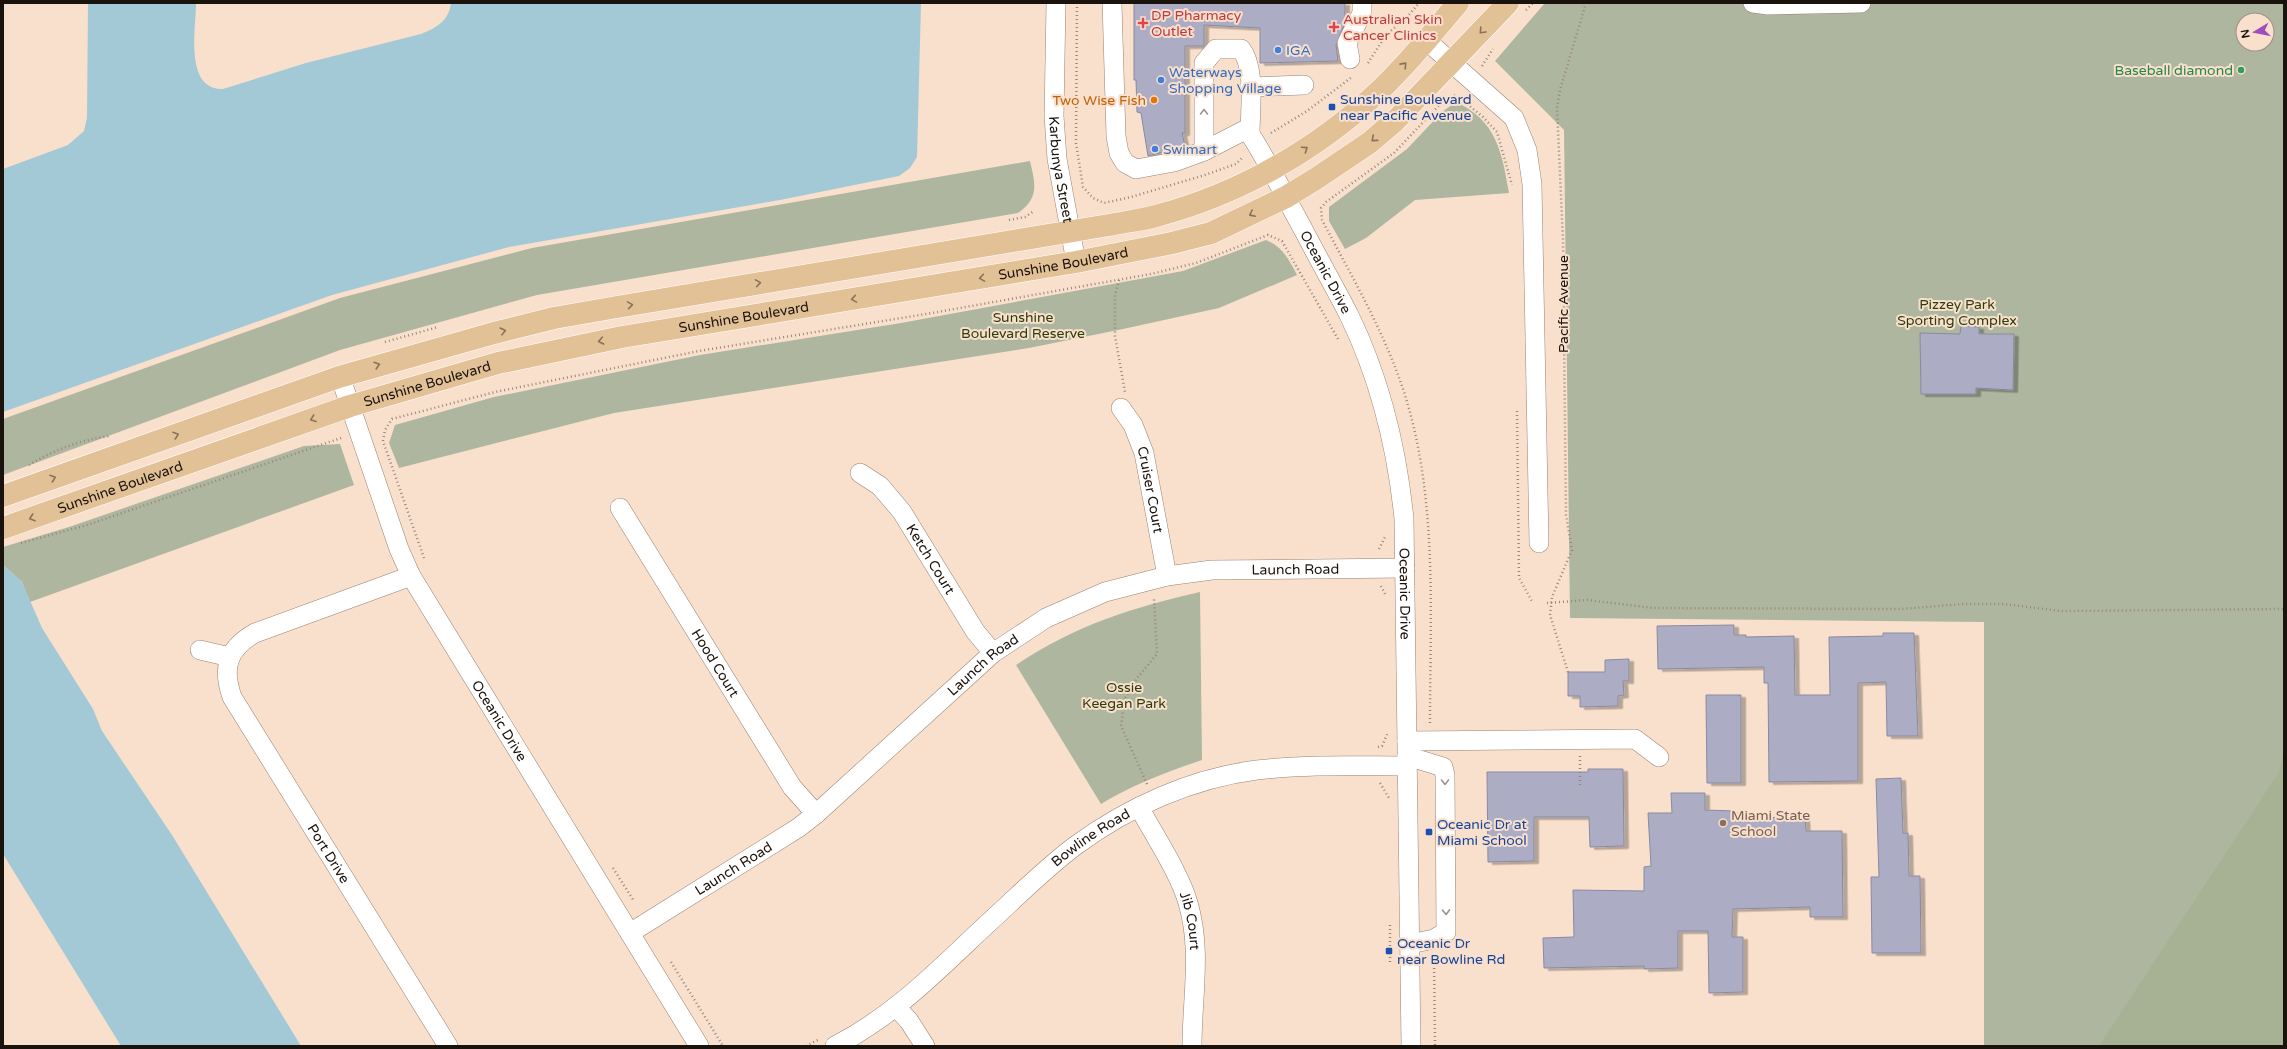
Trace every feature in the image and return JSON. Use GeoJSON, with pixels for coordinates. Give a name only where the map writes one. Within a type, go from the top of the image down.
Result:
{"type":"FeatureCollection","features":[{"type":"Feature","properties":{"kind":"main road"},"geometry":{"type":"LineString","coordinates":[[3,496],[340,376],[494,333],[554,318],[1069,232],[1163,214],[1234,188],[1298,154],[1353,114],[1390,80],[1458,3]]}},
{"type":"Feature","properties":{"kind":"main road"},"geometry":{"type":"LineString","coordinates":[[1452,63],[1508,3]]}},
{"type":"Feature","properties":{"kind":"main road","name":"Sunshine Boulevard"},"geometry":{"type":"LineString","coordinates":[[11,536],[350,406],[432,381],[560,349],[1076,262],[1172,243],[1211,233],[1286,197],[1324,174],[1369,143],[1395,121],[1452,63]]}},
{"type":"Feature","properties":{"kind":"street","name":"Karbunya Street"},"geometry":{"type":"LineString","coordinates":[[1056,3],[1055,123],[1057,159],[1069,232],[1076,262]]}},
{"type":"Feature","properties":{"kind":"street"},"geometry":{"type":"LineString","coordinates":[[1112,3],[1116,136],[1122,159],[1128,166],[1136,169],[1174,162],[1253,134],[1250,68],[1246,56],[1241,49],[1216,49],[1208,56],[1204,64],[1204,151]]}},
{"type":"Feature","properties":{"kind":"street"},"geometry":{"type":"LineString","coordinates":[[1357,66],[1347,43],[1362,13],[1362,3]]}},
{"type":"Feature","properties":{"kind":"street"},"geometry":{"type":"LineString","coordinates":[[1753,3],[1768,5],[1861,3]]}},
{"type":"Feature","properties":{"kind":"street","name":"Pacific Avenue"},"geometry":{"type":"LineString","coordinates":[[1426,40],[1514,118],[1528,156],[1532,184],[1539,543]]}},
{"type":"Feature","properties":{"kind":"street"},"geometry":{"type":"LineString","coordinates":[[1250,87],[1304,85]]}},
{"type":"Feature","properties":{"kind":"street","name":"Oceanic Drive"},"geometry":{"type":"LineString","coordinates":[[1253,134],[1349,315],[1375,380],[1395,452],[1401,485],[1406,568],[1411,1046]]}},
{"type":"Feature","properties":{"kind":"street","name":"Oceanic Drive"},"geometry":{"type":"LineString","coordinates":[[340,376],[399,549],[411,576],[699,1046]]}},
{"type":"Feature","properties":{"kind":"street","name":"Cruiser Court"},"geometry":{"type":"LineString","coordinates":[[1121,408],[1133,425],[1144,453],[1159,577]]}},
{"type":"Feature","properties":{"kind":"street","name":"Ketch Court"},"geometry":{"type":"LineString","coordinates":[[860,473],[880,486],[902,512],[975,632],[993,653]]}},
{"type":"Feature","properties":{"kind":"street","name":"Hood Court"},"geometry":{"type":"LineString","coordinates":[[620,508],[792,787],[816,814]]}},
{"type":"Feature","properties":{"kind":"street","name":"Launch Road"},"geometry":{"type":"LineString","coordinates":[[630,933],[798,828],[816,814],[993,653],[1046,618],[1105,592],[1159,577],[1238,569],[1406,568]]}},
{"type":"Feature","properties":{"kind":"street","name":"Port Drive"},"geometry":{"type":"LineString","coordinates":[[411,576],[255,633],[244,639],[230,657],[226,667],[226,681],[232,697],[448,1046]]}},
{"type":"Feature","properties":{"kind":"street"},"geometry":{"type":"LineString","coordinates":[[200,650],[230,657]]}},
{"type":"Feature","properties":{"kind":"street","name":"Bowline Road"},"geometry":{"type":"LineString","coordinates":[[835,1046],[858,1034],[897,1008],[1055,862],[1098,830],[1160,797],[1197,784],[1256,770],[1322,766],[1407,754],[1580,739],[1635,739],[1658,757]]}},
{"type":"Feature","properties":{"kind":"street"},"geometry":{"type":"LineString","coordinates":[[1407,754],[1443,767],[1445,774],[1446,932],[1434,940],[1410,944]]}},
{"type":"Feature","properties":{"kind":"street","name":"Jib Court"},"geometry":{"type":"LineString","coordinates":[[1139,807],[1180,882],[1190,908],[1195,951],[1196,990],[1192,1046]]}},
{"type":"Feature","properties":{"kind":"street"},"geometry":{"type":"LineString","coordinates":[[897,1008],[909,1021],[925,1046]]}},
{"type":"Feature","properties":{"kind":"path"},"geometry":{"type":"LineString","coordinates":[[1253,134],[1307,111],[1357,66],[1386,35],[1408,16],[1419,3]]}},
{"type":"Feature","properties":{"kind":"path","name":"Pacific Avenue"},"geometry":{"type":"LineString","coordinates":[[1549,603],[1572,550],[1566,515],[1563,240],[1557,108],[1560,90],[1586,3]]}},
{"type":"Feature","properties":{"kind":"path"},"geometry":{"type":"LineString","coordinates":[[1456,95],[1483,117],[1497,132],[1507,160],[1514,192]]}},
{"type":"Feature","properties":{"kind":"path"},"geometry":{"type":"LineString","coordinates":[[1236,164],[1243,157]]}},
{"type":"Feature","properties":{"kind":"path"},"geometry":{"type":"LineString","coordinates":[[426,561],[383,441],[385,430],[392,419],[495,392],[699,351],[932,313],[1119,280],[1196,263],[1268,235],[1282,241],[1326,314],[1342,346]]}},
{"type":"Feature","properties":{"kind":"path"},"geometry":{"type":"LineString","coordinates":[[1119,280],[1115,294],[1115,336],[1125,390],[1121,408]]}},
{"type":"Feature","properties":{"kind":"path"},"geometry":{"type":"LineString","coordinates":[[1516,405],[1519,578],[1533,603]]}},
{"type":"Feature","properties":{"kind":"path"},"geometry":{"type":"LineString","coordinates":[[11,536],[25,543],[87,525],[341,438]]}},
{"type":"Feature","properties":{"kind":"path"},"geometry":{"type":"LineString","coordinates":[[1379,549],[1386,536],[1386,529]]}},
{"type":"Feature","properties":{"kind":"path"},"geometry":{"type":"LineString","coordinates":[[1154,784],[1148,786],[1121,726],[1125,698],[1138,677],[1157,654],[1159,577]]}},
{"type":"Feature","properties":{"kind":"path"},"geometry":{"type":"LineString","coordinates":[[1380,584],[1388,599]]}},
{"type":"Feature","properties":{"kind":"path"},"geometry":{"type":"LineString","coordinates":[[1568,672],[1550,616],[1549,603],[1587,600],[1620,606],[1662,608],[1901,609],[1963,604],[2004,604],[2061,611],[2284,609]]}},
{"type":"Feature","properties":{"kind":"path"},"geometry":{"type":"LineString","coordinates":[[1372,750],[1382,746],[1389,731]]}},
{"type":"Feature","properties":{"kind":"path"},"geometry":{"type":"LineString","coordinates":[[1580,739],[1580,785]]}},
{"type":"Feature","properties":{"kind":"path"},"geometry":{"type":"LineString","coordinates":[[1372,782],[1379,782],[1390,800]]}},
{"type":"Feature","properties":{"kind":"path"},"geometry":{"type":"LineString","coordinates":[[609,862],[634,901]]}},
{"type":"Feature","properties":{"kind":"path"},"geometry":{"type":"LineString","coordinates":[[1390,922],[1390,966]]}},
{"type":"Feature","properties":{"kind":"path"},"geometry":{"type":"LineString","coordinates":[[669,959],[724,1046]]}},
{"type":"Feature","properties":{"kind":"green space","name":"Pizzey Park Sporting Complex"},"geometry":{"type":"Polygon","coordinates":[[[1545,3],[2284,3],[2284,1046],[1984,1046],[1984,622],[1570,618],[1564,130],[1495,61],[1545,3]]]}},
{"type":"Feature","properties":{"kind":"green space"},"geometry":{"type":"Polygon","coordinates":[[[1456,102],[1470,110],[1481,119],[1489,129],[1500,152],[1509,193],[1415,200],[1366,238],[1345,249],[1329,221],[1329,207],[1407,149],[1442,112],[1456,102]]]}},
{"type":"Feature","properties":{"kind":"green space"},"geometry":{"type":"Polygon","coordinates":[[[1030,161],[1034,183],[1033,196],[1030,202],[1018,213],[537,295],[340,350],[3,475],[3,419],[340,298],[532,248],[1030,161]]]}},
{"type":"Feature","properties":{"kind":"green space","name":"Sunshine Boulevard Reserve"},"geometry":{"type":"Polygon","coordinates":[[[1266,240],[1281,250],[1297,275],[1219,308],[1029,348],[614,413],[399,468],[389,443],[395,425],[494,397],[700,355],[901,323],[1183,271],[1266,240]]]}},
{"type":"Feature","properties":{"kind":"green space"},"geometry":{"type":"Polygon","coordinates":[[[340,444],[354,485],[30,602],[22,582],[3,565],[3,547],[69,527],[304,446],[340,444]]]}},
{"type":"Feature","properties":{"kind":"green space","name":"Ossie Keegan Park"},"geometry":{"type":"Polygon","coordinates":[[[1200,592],[1202,760],[1150,779],[1101,804],[1016,665],[1060,639],[1082,629],[1127,612],[1200,592]]]}},
{"type":"Feature","properties":{"kind":"green space"},"geometry":{"type":"Polygon","coordinates":[[[2284,749],[2284,1046],[2099,1046],[2279,772],[2284,749]]]}},
{"type":"Feature","properties":{"kind":"water"},"geometry":{"type":"Polygon","coordinates":[[[88,3],[196,3],[194,42],[197,69],[202,80],[211,87],[223,89],[306,63],[421,34],[437,26],[445,19],[448,15],[451,3],[921,3],[917,157],[910,168],[899,176],[780,200],[509,247],[332,295],[3,412],[3,169],[68,145],[84,131],[87,118],[88,3]]]}},
{"type":"Feature","properties":{"kind":"water"},"geometry":{"type":"Polygon","coordinates":[[[3,565],[22,582],[42,628],[93,709],[102,731],[172,835],[301,1046],[121,1046],[3,854],[3,565]]]}},
{"type":"Feature","properties":{"kind":"building","name":"Waterways Shopping Village"},"geometry":{"type":"Polygon","coordinates":[[[1134,3],[1345,3],[1345,23],[1336,45],[1338,61],[1260,63],[1260,28],[1204,25],[1204,46],[1185,46],[1185,133],[1182,133],[1185,146],[1148,156],[1141,113],[1137,112],[1136,80],[1134,80],[1134,3]]]}},
{"type":"Feature","properties":{"kind":"building"},"geometry":{"type":"Polygon","coordinates":[[[1961,326],[1979,327],[1979,334],[2014,334],[2013,390],[1976,388],[1976,394],[1921,394],[1920,333],[1960,334],[1961,326]]]}},
{"type":"Feature","properties":{"kind":"building"},"geometry":{"type":"Polygon","coordinates":[[[1734,625],[1734,635],[1746,635],[1746,637],[1794,636],[1795,695],[1830,695],[1829,637],[1883,636],[1883,633],[1914,633],[1918,736],[1887,736],[1886,682],[1858,683],[1858,781],[1769,782],[1768,683],[1764,683],[1764,667],[1658,669],[1657,626],[1734,625]]]}},
{"type":"Feature","properties":{"kind":"building"},"geometry":{"type":"Polygon","coordinates":[[[1629,659],[1629,681],[1623,681],[1624,695],[1618,696],[1618,706],[1580,707],[1580,696],[1568,696],[1568,672],[1605,672],[1605,660],[1629,659]]]}},
{"type":"Feature","properties":{"kind":"building"},"geometry":{"type":"Polygon","coordinates":[[[1706,695],[1741,695],[1741,783],[1707,783],[1706,695]]]}},
{"type":"Feature","properties":{"kind":"building"},"geometry":{"type":"Polygon","coordinates":[[[1588,769],[1623,769],[1624,846],[1590,847],[1589,817],[1534,817],[1534,861],[1488,862],[1487,772],[1588,772],[1588,769]]]}},
{"type":"Feature","properties":{"kind":"building"},"geometry":{"type":"Polygon","coordinates":[[[1901,778],[1903,833],[1908,833],[1909,876],[1920,876],[1921,953],[1872,953],[1871,877],[1879,877],[1876,779],[1901,778]]]}},
{"type":"Feature","properties":{"kind":"building"},"geometry":{"type":"Polygon","coordinates":[[[1671,793],[1705,793],[1705,810],[1735,811],[1735,818],[1805,817],[1806,831],[1842,831],[1843,917],[1810,917],[1810,907],[1733,909],[1732,937],[1743,937],[1743,992],[1709,993],[1708,931],[1678,931],[1678,968],[1644,969],[1644,966],[1544,968],[1543,938],[1574,937],[1573,890],[1644,891],[1644,867],[1651,866],[1648,813],[1672,813],[1671,793]]]}},
{"type":"Feature","properties":{"kind":"place","name":"DP Pharmacy Outlet"},"geometry":{"type":"Point","coordinates":[1143,23]}},
{"type":"Feature","properties":{"kind":"place","name":"Australian Skin Cancer Clinics"},"geometry":{"type":"Point","coordinates":[1334,27]}},
{"type":"Feature","properties":{"kind":"place","name":"IGA"},"geometry":{"type":"Point","coordinates":[1278,50]}},
{"type":"Feature","properties":{"kind":"place","name":"Baseball diamond"},"geometry":{"type":"Point","coordinates":[2241,70]}},
{"type":"Feature","properties":{"kind":"place","name":"Waterways Shopping Village"},"geometry":{"type":"Point","coordinates":[1161,80]}},
{"type":"Feature","properties":{"kind":"place","name":"Two Wise Fish"},"geometry":{"type":"Point","coordinates":[1154,100]}},
{"type":"Feature","properties":{"kind":"place","name":"Sunshine Boulevard near Pacific Avenue"},"geometry":{"type":"Point","coordinates":[1332,107]}},
{"type":"Feature","properties":{"kind":"place","name":"Swimart"},"geometry":{"type":"Point","coordinates":[1155,149]}},
{"type":"Feature","properties":{"kind":"place","name":"Miami State School"},"geometry":{"type":"Point","coordinates":[1723,823]}},
{"type":"Feature","properties":{"kind":"place","name":"Oceanic Dr at Miami School"},"geometry":{"type":"Point","coordinates":[1429,832]}},
{"type":"Feature","properties":{"kind":"place","name":"Oceanic Dr near Bowline Rd"},"geometry":{"type":"Point","coordinates":[1389,951]}}]}
